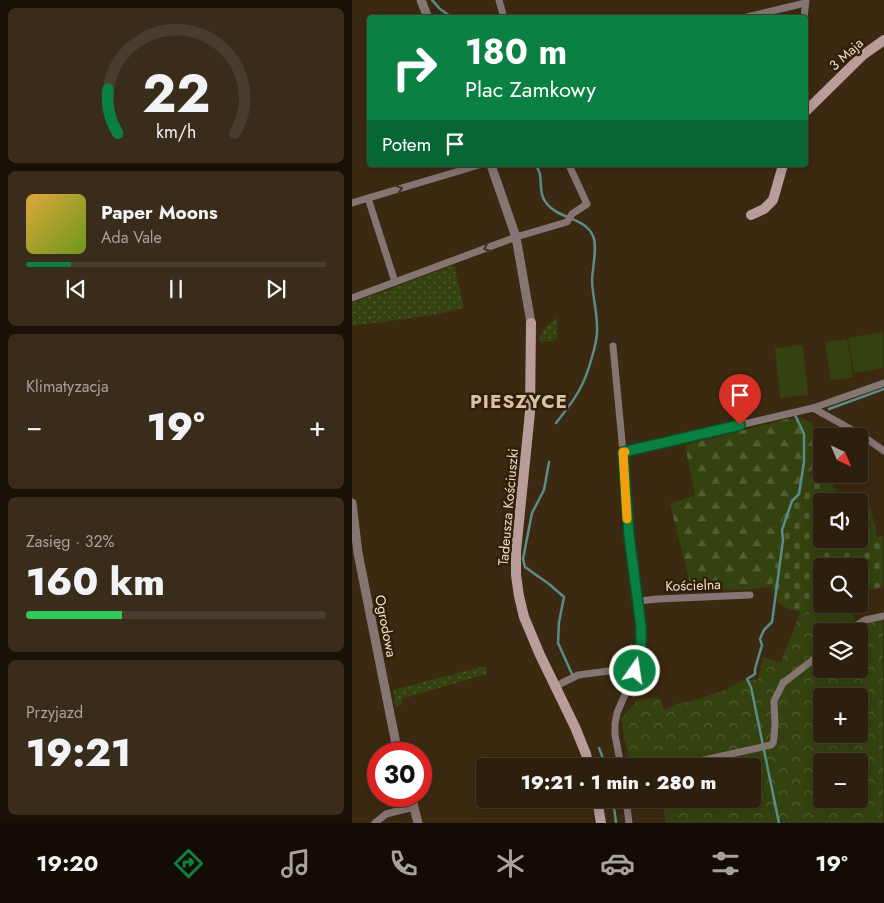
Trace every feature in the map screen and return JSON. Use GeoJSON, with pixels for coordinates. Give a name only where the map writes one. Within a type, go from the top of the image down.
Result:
{"type":"FeatureCollection","features":[{"type":"Feature","properties":{"kind":"main road","name":"3 Maja"},"geometry":{"type":"LineString","coordinates":[[808,109],[863,54],[884,40]]}},
{"type":"Feature","properties":{"kind":"main road"},"geometry":{"type":"LineString","coordinates":[[751,215],[764,209],[773,200],[782,167]]}},
{"type":"Feature","properties":{"kind":"main road","name":"Tadeusza Kościuszki"},"geometry":{"type":"LineString","coordinates":[[531,323],[530,412],[516,551],[516,575],[524,617],[540,655],[560,684],[587,758]]}},
{"type":"Feature","properties":{"kind":"main road"},"geometry":{"type":"LineString","coordinates":[[598,808],[601,823]]}},
{"type":"Feature","properties":{"kind":"street"},"geometry":{"type":"LineString","coordinates":[[421,0],[427,15]]}},
{"type":"Feature","properties":{"kind":"street"},"geometry":{"type":"LineString","coordinates":[[499,0],[503,15]]}},
{"type":"Feature","properties":{"kind":"street"},"geometry":{"type":"LineString","coordinates":[[754,15],[805,1],[804,15]]}},
{"type":"Feature","properties":{"kind":"street"},"geometry":{"type":"LineString","coordinates":[[352,203],[472,167]]}},
{"type":"Feature","properties":{"kind":"street"},"geometry":{"type":"LineString","coordinates":[[492,167],[516,237],[531,323]]}},
{"type":"Feature","properties":{"kind":"street"},"geometry":{"type":"LineString","coordinates":[[352,298],[516,237],[566,222],[572,214],[587,204],[570,167]]}},
{"type":"Feature","properties":{"kind":"street"},"geometry":{"type":"LineString","coordinates":[[368,198],[395,282]]}},
{"type":"Feature","properties":{"kind":"street"},"geometry":{"type":"LineString","coordinates":[[613,346],[629,535],[641,627],[641,644],[635,671],[617,713],[615,724],[619,758]]}},
{"type":"Feature","properties":{"kind":"street"},"geometry":{"type":"LineString","coordinates":[[623,452],[813,408],[884,382]]}},
{"type":"Feature","properties":{"kind":"street"},"geometry":{"type":"LineString","coordinates":[[813,408],[863,436],[884,451]]}},
{"type":"Feature","properties":{"kind":"street","name":"Ogrodowa"},"geometry":{"type":"LineString","coordinates":[[352,503],[358,553],[396,742]]}},
{"type":"Feature","properties":{"kind":"street","name":"Kościelna"},"geometry":{"type":"LineString","coordinates":[[638,602],[658,599],[750,595]]}},
{"type":"Feature","properties":{"kind":"street"},"geometry":{"type":"LineString","coordinates":[[860,623],[865,620],[884,616]]}},
{"type":"Feature","properties":{"kind":"street"},"geometry":{"type":"LineString","coordinates":[[711,758],[771,745],[773,743],[775,723],[774,701],[783,683],[813,660]]}},
{"type":"Feature","properties":{"kind":"street"},"geometry":{"type":"LineString","coordinates":[[560,684],[578,675],[616,670],[635,671]]}},
{"type":"Feature","properties":{"kind":"street"},"geometry":{"type":"LineString","coordinates":[[375,823],[386,814],[414,807],[418,823]]}},
{"type":"Feature","properties":{"kind":"street"},"geometry":{"type":"LineString","coordinates":[[627,808],[629,823]]}},
{"type":"Feature","properties":{"kind":"green space"},"geometry":{"type":"Polygon","coordinates":[[[454,265],[464,308],[433,315],[352,326],[352,303],[454,265]]]}},
{"type":"Feature","properties":{"kind":"green space"},"geometry":{"type":"Polygon","coordinates":[[[558,318],[557,340],[553,340],[553,342],[540,341],[546,327],[558,318]]]}},
{"type":"Feature","properties":{"kind":"green space"},"geometry":{"type":"Polygon","coordinates":[[[883,332],[883,368],[854,373],[848,338],[883,332]]]}},
{"type":"Feature","properties":{"kind":"green space"},"geometry":{"type":"Polygon","coordinates":[[[847,339],[853,377],[831,380],[825,342],[847,339]]]}},
{"type":"Feature","properties":{"kind":"green space"},"geometry":{"type":"Polygon","coordinates":[[[803,345],[808,395],[780,398],[775,348],[803,345]]]}},
{"type":"Feature","properties":{"kind":"green space"},"geometry":{"type":"Polygon","coordinates":[[[802,418],[813,424],[813,465],[792,515],[779,585],[754,589],[692,591],[670,504],[695,495],[685,445],[787,419],[802,418]]]}},
{"type":"Feature","properties":{"kind":"green space"},"geometry":{"type":"Polygon","coordinates":[[[813,473],[813,483],[832,483],[837,493],[813,493],[813,548],[868,548],[868,500],[877,537],[883,536],[883,587],[868,590],[868,558],[813,558],[813,613],[823,613],[811,615],[800,613],[778,603],[776,591],[771,591],[785,508],[813,473]]]}},
{"type":"Feature","properties":{"kind":"green space"},"geometry":{"type":"Polygon","coordinates":[[[800,613],[853,613],[856,623],[813,623],[813,678],[868,678],[868,624],[883,620],[883,823],[666,823],[663,808],[761,808],[761,758],[628,758],[621,719],[638,699],[659,698],[664,710],[728,689],[743,680],[758,680],[763,657],[781,662],[800,613]]]}},
{"type":"Feature","properties":{"kind":"green space"},"geometry":{"type":"Polygon","coordinates":[[[485,666],[487,674],[401,699],[403,704],[396,707],[393,690],[485,666]]]}},
{"type":"Feature","properties":{"kind":"waterway"},"geometry":{"type":"LineString","coordinates":[[432,0],[449,15]]}},
{"type":"Feature","properties":{"kind":"waterway"},"geometry":{"type":"LineString","coordinates":[[537,167],[540,174],[544,201],[558,213],[579,222],[590,230],[595,246],[592,282],[597,321],[596,342],[582,385],[556,423]]}},
{"type":"Feature","properties":{"kind":"waterway"},"geometry":{"type":"LineString","coordinates":[[829,409],[884,389]]}},
{"type":"Feature","properties":{"kind":"waterway"},"geometry":{"type":"LineString","coordinates":[[779,823],[751,687],[747,679],[755,674],[762,645],[760,639],[764,630],[772,622],[783,540],[782,530],[792,501],[799,494],[804,462],[804,434],[795,415]]}},
{"type":"Feature","properties":{"kind":"waterway"},"geometry":{"type":"LineString","coordinates":[[549,462],[544,490],[532,513],[523,559],[525,567],[564,597],[559,622],[558,643],[572,674]]}},
{"type":"Feature","properties":{"kind":"waterway"},"geometry":{"type":"LineString","coordinates":[[599,748],[603,758]]}},
{"type":"Feature","properties":{"kind":"waterway"},"geometry":{"type":"LineString","coordinates":[[614,808],[616,823]]}},
{"type":"Feature","properties":{"kind":"slow traffic"},"geometry":{"type":"LineString","coordinates":[[625,452],[623,452],[627,519]]}},
{"type":"Feature","properties":{"kind":"district","name":"PIESZYCE"},"geometry":{"type":"Point","coordinates":[519,401]}},
{"type":"Feature","properties":{"kind":"route"},"geometry":{"type":"LineString","coordinates":[[635,671],[641,644],[641,627],[629,535],[623,452],[740,425]]}}]}
